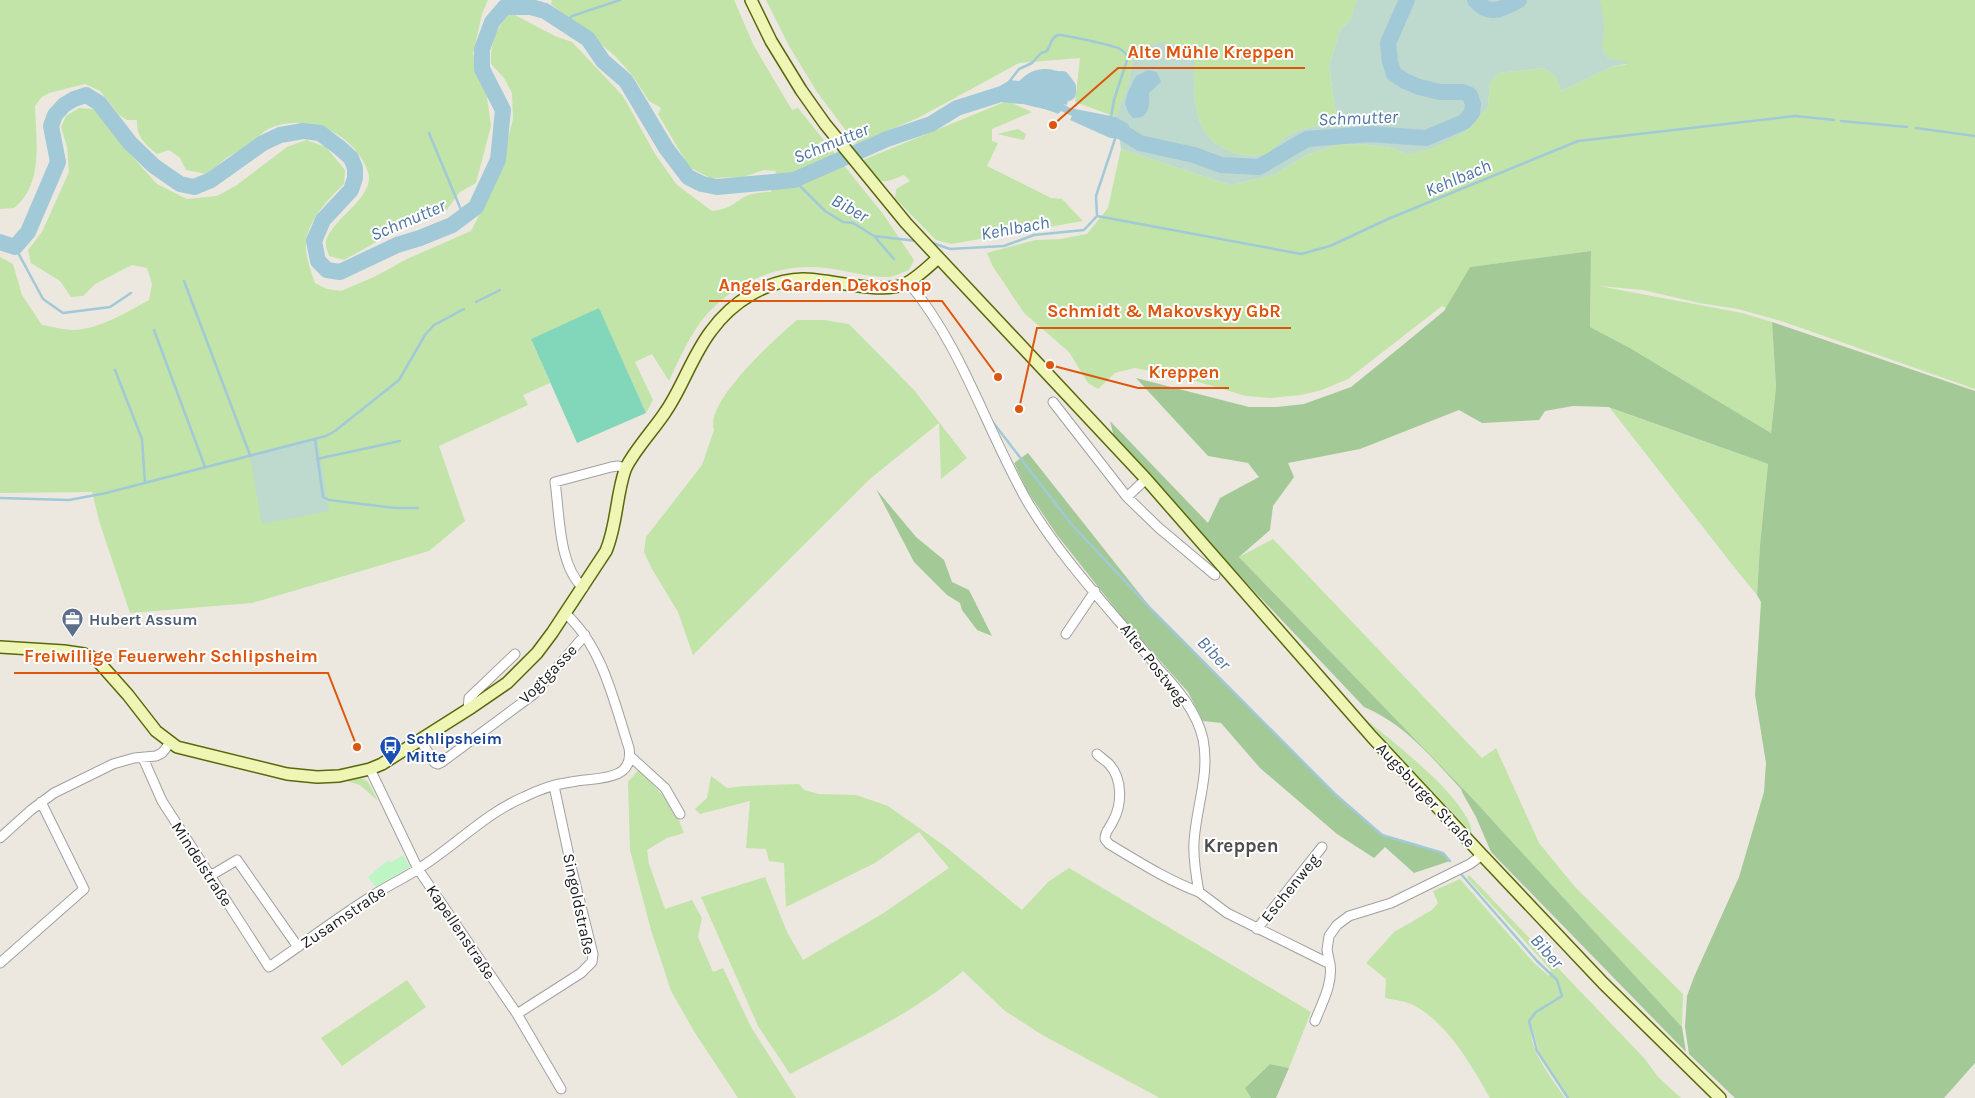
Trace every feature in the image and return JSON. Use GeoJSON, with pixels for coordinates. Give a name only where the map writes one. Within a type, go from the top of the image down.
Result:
{"type":"FeatureCollection","features":[{"type":"Feature","properties":{"kind":"main road","name":"Augsburger Straße"},"geometry":{"type":"LineString","coordinates":[[751,0],[771,40],[800,90],[862,171],[906,223],[1146,479],[1372,736],[1482,855],[1603,983],[1720,1098]]}},
{"type":"Feature","properties":{"kind":"main road"},"geometry":{"type":"LineString","coordinates":[[0,647],[64,651],[84,654],[96,660],[128,695],[156,731],[170,743],[184,750],[300,776],[339,776],[370,769],[382,764],[501,687],[537,653],[566,614],[606,551],[611,539],[626,468],[667,411],[710,331],[726,313],[748,296],[777,283],[801,279],[884,288],[897,286],[908,282],[936,256]]}},
{"type":"Feature","properties":{"kind":"street","name":"Alter Postweg"},"geometry":{"type":"LineString","coordinates":[[908,282],[929,307],[954,352],[1027,500],[1046,530],[1094,591],[1177,688],[1192,713],[1202,738],[1205,770],[1194,842],[1195,872],[1199,892]]}},
{"type":"Feature","properties":{"kind":"street"},"geometry":{"type":"LineString","coordinates":[[1053,402],[1127,497],[1159,528],[1215,575]]}},
{"type":"Feature","properties":{"kind":"street"},"geometry":{"type":"LineString","coordinates":[[583,588],[571,574],[564,552],[555,482],[611,467],[626,468]]}},
{"type":"Feature","properties":{"kind":"street"},"geometry":{"type":"LineString","coordinates":[[1127,497],[1146,479]]}},
{"type":"Feature","properties":{"kind":"street"},"geometry":{"type":"LineString","coordinates":[[1066,634],[1094,591]]}},
{"type":"Feature","properties":{"kind":"street"},"geometry":{"type":"LineString","coordinates":[[566,614],[580,627],[602,666],[631,757],[666,788],[680,814]]}},
{"type":"Feature","properties":{"kind":"street","name":"Vogtgasse"},"geometry":{"type":"LineString","coordinates":[[420,740],[435,763],[442,762],[534,694],[585,635]]}},
{"type":"Feature","properties":{"kind":"street"},"geometry":{"type":"LineString","coordinates":[[468,710],[470,698],[515,654]]}},
{"type":"Feature","properties":{"kind":"street"},"geometry":{"type":"LineString","coordinates":[[0,823],[3,835],[54,793],[113,764],[162,753],[170,743]]}},
{"type":"Feature","properties":{"kind":"street"},"geometry":{"type":"LineString","coordinates":[[1097,754],[1110,765],[1118,780],[1118,808],[1114,821],[1105,833],[1105,839],[1109,844],[1156,872],[1199,892],[1227,914],[1330,964]]}},
{"type":"Feature","properties":{"kind":"street","name":"Zusamstraße"},"geometry":{"type":"LineString","coordinates":[[269,967],[369,897],[418,869],[489,817],[523,797],[571,782],[610,778],[621,772],[631,757]]}},
{"type":"Feature","properties":{"kind":"street","name":"Mindelstraße"},"geometry":{"type":"LineString","coordinates":[[143,758],[162,801],[269,967]]}},
{"type":"Feature","properties":{"kind":"street","name":"Kapellenstraße"},"geometry":{"type":"LineString","coordinates":[[370,769],[418,869],[517,1014],[561,1089]]}},
{"type":"Feature","properties":{"kind":"street","name":"Singoldstraße"},"geometry":{"type":"LineString","coordinates":[[517,1014],[581,973],[592,962],[593,954],[554,786]]}},
{"type":"Feature","properties":{"kind":"street"},"geometry":{"type":"LineString","coordinates":[[0,963],[84,889],[41,802]]}},
{"type":"Feature","properties":{"kind":"street","name":"Eschenweg"},"geometry":{"type":"LineString","coordinates":[[1257,929],[1322,847]]}},
{"type":"Feature","properties":{"kind":"street"},"geometry":{"type":"LineString","coordinates":[[1315,1021],[1329,984],[1331,975],[1327,950],[1329,936],[1337,925],[1350,916],[1391,903],[1470,864],[1482,855]]}},
{"type":"Feature","properties":{"kind":"street"},"geometry":{"type":"LineString","coordinates":[[210,876],[237,860],[298,947]]}},
{"type":"Feature","properties":{"kind":"green space"},"geometry":{"type":"Polygon","coordinates":[[[0,0],[488,0],[482,14],[473,54],[487,97],[491,126],[476,183],[460,192],[445,212],[389,235],[344,260],[329,256],[326,241],[336,224],[360,199],[369,181],[368,172],[362,158],[341,137],[313,124],[283,124],[266,130],[251,144],[228,157],[207,174],[186,170],[180,158],[169,150],[157,154],[140,136],[137,120],[127,120],[119,115],[100,91],[85,84],[49,93],[42,97],[35,106],[37,147],[34,174],[30,187],[24,198],[14,208],[0,209],[0,0]]]}},
{"type":"Feature","properties":{"kind":"green space"},"geometry":{"type":"Polygon","coordinates":[[[552,0],[734,0],[754,46],[792,110],[798,108],[883,214],[914,260],[909,270],[893,276],[881,277],[827,268],[795,268],[765,275],[750,281],[724,298],[705,316],[688,343],[669,381],[652,354],[635,362],[653,400],[646,413],[599,309],[531,339],[550,383],[523,395],[528,405],[439,446],[465,521],[429,551],[252,603],[130,613],[100,524],[92,492],[0,493],[0,257],[13,264],[22,295],[42,325],[61,329],[73,330],[93,327],[122,315],[149,300],[152,284],[147,268],[132,265],[95,284],[83,296],[71,297],[60,281],[31,263],[28,250],[42,232],[69,172],[67,147],[61,127],[66,116],[79,108],[94,109],[107,122],[122,145],[157,184],[187,199],[217,196],[237,185],[287,147],[306,140],[326,147],[345,170],[344,184],[324,205],[313,221],[306,240],[306,249],[315,283],[327,289],[341,291],[471,231],[498,178],[513,119],[512,93],[504,78],[491,64],[495,36],[501,24],[511,13],[555,36],[572,42],[623,96],[655,154],[677,185],[712,211],[727,207],[749,195],[771,192],[776,171],[764,170],[743,177],[710,178],[689,167],[658,114],[661,108],[649,101],[633,76],[614,55],[551,4],[552,0]]]}},
{"type":"Feature","properties":{"kind":"green space"},"geometry":{"type":"Polygon","coordinates":[[[766,0],[1357,0],[1358,2],[1351,19],[1340,30],[1329,67],[1336,114],[1330,123],[1291,134],[1269,153],[1250,156],[1225,149],[1205,133],[1196,110],[1194,58],[1135,50],[1128,84],[1116,117],[1075,102],[1080,58],[1019,63],[918,118],[856,144],[817,92],[789,46],[766,0]]]}},
{"type":"Feature","properties":{"kind":"green space"},"geometry":{"type":"Polygon","coordinates":[[[1357,0],[1600,0],[1604,25],[1602,48],[1608,58],[1630,63],[1611,67],[1561,91],[1556,77],[1544,68],[1499,73],[1490,82],[1488,107],[1465,132],[1433,148],[1407,154],[1392,148],[1362,144],[1335,145],[1307,155],[1274,175],[1230,185],[1121,149],[1116,117],[1128,84],[1135,50],[1162,42],[1182,46],[1194,58],[1196,110],[1200,122],[1205,133],[1225,149],[1245,155],[1266,154],[1291,134],[1330,123],[1336,114],[1329,67],[1340,30],[1351,19],[1357,0]]]}},
{"type":"Feature","properties":{"kind":"green space"},"geometry":{"type":"Polygon","coordinates":[[[1600,0],[1975,0],[1975,389],[1784,322],[1738,309],[1699,303],[1643,290],[1599,286],[1742,313],[1772,322],[1776,387],[1771,433],[1630,348],[1590,327],[1591,251],[1470,267],[1446,308],[1442,306],[1348,379],[1322,390],[1301,395],[1270,398],[1246,396],[1185,378],[1135,368],[1115,373],[1098,389],[1088,383],[1069,352],[1024,313],[992,265],[987,253],[1035,240],[1061,239],[1087,234],[1108,208],[1121,149],[1230,185],[1274,175],[1307,155],[1335,145],[1362,144],[1392,148],[1407,154],[1465,132],[1488,107],[1490,81],[1499,73],[1544,68],[1556,77],[1561,91],[1611,67],[1628,64],[1608,58],[1602,48],[1600,0]]]}},
{"type":"Feature","properties":{"kind":"green space"},"geometry":{"type":"Polygon","coordinates":[[[1007,101],[1032,112],[992,129],[992,141],[998,143],[987,166],[1051,198],[1062,199],[1083,221],[951,244],[936,240],[895,198],[896,189],[910,181],[904,175],[888,181],[880,180],[876,178],[863,160],[1007,101]]]}},
{"type":"Feature","properties":{"kind":"green space"},"geometry":{"type":"Polygon","coordinates":[[[1018,129],[1026,134],[1024,140],[997,134],[1018,129]]]}},
{"type":"Feature","properties":{"kind":"green space"},"geometry":{"type":"Polygon","coordinates":[[[1591,251],[1590,327],[1630,348],[1771,433],[1776,387],[1772,322],[1975,391],[1975,1063],[1944,1098],[1735,1098],[1689,1054],[1685,1027],[1687,996],[1739,877],[1764,792],[1766,763],[1755,695],[1761,602],[1757,595],[1768,464],[1608,407],[1573,406],[1545,411],[1539,420],[1482,423],[1459,410],[1360,449],[1288,463],[1294,477],[1273,506],[1270,530],[1239,557],[1472,798],[1682,1027],[1686,1052],[1491,852],[1476,817],[1461,789],[1405,732],[1379,714],[1364,707],[1183,516],[1114,437],[1110,421],[1208,523],[1220,498],[1259,477],[1248,463],[1208,456],[1136,378],[1249,407],[1277,407],[1304,404],[1351,387],[1398,349],[1444,311],[1470,267],[1591,251]]]}},
{"type":"Feature","properties":{"kind":"green space"},"geometry":{"type":"Polygon","coordinates":[[[599,308],[646,413],[577,443],[531,339],[599,308]]]}},
{"type":"Feature","properties":{"kind":"green space"},"geometry":{"type":"Polygon","coordinates":[[[797,320],[824,320],[849,324],[914,390],[967,458],[941,479],[939,423],[870,479],[693,655],[678,612],[644,552],[646,537],[702,465],[714,430],[714,418],[730,388],[759,355],[797,320]]]}},
{"type":"Feature","properties":{"kind":"green space"},"geometry":{"type":"Polygon","coordinates":[[[1610,408],[1768,464],[1757,595],[1738,572],[1610,408]]]}},
{"type":"Feature","properties":{"kind":"green space"},"geometry":{"type":"Polygon","coordinates":[[[317,437],[329,511],[262,524],[250,455],[317,437]]]}},
{"type":"Feature","properties":{"kind":"green space"},"geometry":{"type":"Polygon","coordinates":[[[1028,453],[1154,612],[1335,794],[1382,835],[1443,853],[1450,861],[1414,873],[1385,847],[1374,858],[1337,834],[1260,768],[1221,723],[1203,721],[1188,692],[1130,627],[1057,535],[1028,492],[1014,463],[1028,453]]]}},
{"type":"Feature","properties":{"kind":"green space"},"geometry":{"type":"Polygon","coordinates":[[[876,489],[916,537],[944,560],[952,582],[969,590],[992,636],[977,630],[962,610],[960,603],[947,595],[914,562],[876,489]]]}},
{"type":"Feature","properties":{"kind":"green space"},"geometry":{"type":"Polygon","coordinates":[[[1273,539],[1482,758],[1496,748],[1539,843],[1575,887],[1683,994],[1682,1027],[1472,798],[1239,557],[1273,539]]]}},
{"type":"Feature","properties":{"kind":"green space"},"geometry":{"type":"Polygon","coordinates":[[[1365,719],[1435,778],[1467,818],[1472,833],[1365,719]]]}},
{"type":"Feature","properties":{"kind":"green space"},"geometry":{"type":"Polygon","coordinates":[[[639,769],[674,808],[684,833],[667,838],[647,850],[649,864],[665,909],[692,900],[702,918],[698,937],[713,972],[723,968],[751,1027],[796,1098],[738,1098],[695,1033],[671,991],[651,930],[630,850],[628,782],[639,769]]]}},
{"type":"Feature","properties":{"kind":"green space"},"geometry":{"type":"Polygon","coordinates":[[[711,776],[727,788],[799,784],[804,790],[819,794],[856,795],[888,806],[946,847],[1022,910],[1048,882],[1069,868],[1311,1012],[1289,1068],[1270,1064],[1245,1088],[1251,1098],[1160,1098],[1044,1036],[1005,1011],[963,971],[902,1014],[790,1074],[758,1026],[701,897],[765,877],[787,932],[803,960],[882,914],[949,868],[919,832],[875,863],[786,907],[784,863],[769,861],[766,849],[746,848],[750,801],[700,814],[695,809],[707,798],[711,776]]]}},
{"type":"Feature","properties":{"kind":"green space"},"geometry":{"type":"Polygon","coordinates":[[[361,778],[368,782],[378,801],[360,785],[346,781],[361,778]]]}},
{"type":"Feature","properties":{"kind":"green space"},"geometry":{"type":"Polygon","coordinates":[[[403,855],[410,867],[376,887],[368,877],[387,861],[392,862],[403,855]]]}},
{"type":"Feature","properties":{"kind":"green space"},"geometry":{"type":"Polygon","coordinates":[[[1469,875],[1645,1059],[1658,1077],[1681,1098],[1569,1098],[1539,1052],[1532,1027],[1531,1035],[1537,1054],[1565,1098],[1490,1098],[1458,1047],[1438,1024],[1412,1004],[1385,998],[1386,979],[1366,963],[1394,932],[1432,910],[1438,903],[1433,891],[1460,879],[1534,963],[1549,976],[1551,970],[1467,878],[1469,875]]]}},
{"type":"Feature","properties":{"kind":"green space"},"geometry":{"type":"Polygon","coordinates":[[[407,980],[426,1007],[342,1066],[321,1038],[407,980]]]}},
{"type":"Feature","properties":{"kind":"green space"},"geometry":{"type":"Polygon","coordinates":[[[1270,1064],[1289,1068],[1276,1098],[1251,1098],[1245,1088],[1270,1064]]]}},
{"type":"Feature","properties":{"kind":"water"},"geometry":{"type":"Polygon","coordinates":[[[1148,70],[1157,72],[1161,82],[1149,93],[1149,106],[1145,114],[1138,118],[1133,118],[1128,112],[1125,103],[1128,92],[1136,76],[1148,70]]]}},
{"type":"Feature","properties":{"kind":"water"},"geometry":{"type":"Polygon","coordinates":[[[1010,80],[1042,83],[1059,87],[1069,96],[1067,105],[1063,104],[1070,108],[1116,117],[1128,124],[1135,140],[1110,138],[1070,120],[1072,116],[1061,111],[1058,114],[1003,99],[999,91],[1000,86],[1010,80]]]}},
{"type":"Feature","properties":{"kind":"waterway"},"geometry":{"type":"LineString","coordinates":[[566,23],[572,16],[620,0]]}},
{"type":"Feature","properties":{"kind":"waterway","name":"Schmutter"},"geometry":{"type":"LineString","coordinates":[[1117,129],[1140,143],[1194,155],[1221,165],[1259,167],[1307,139],[1369,134],[1426,138],[1464,122],[1472,113],[1473,104],[1470,95],[1463,92],[1440,92],[1419,87],[1394,74],[1390,62],[1388,43],[1407,0]]}},
{"type":"Feature","properties":{"kind":"waterway","name":"Schmutter"},"geometry":{"type":"LineString","coordinates":[[1475,0],[1490,10],[1496,10],[1519,0]]}},
{"type":"Feature","properties":{"kind":"waterway","name":"Schmutter"},"geometry":{"type":"LineString","coordinates":[[0,242],[15,247],[28,232],[58,162],[51,126],[55,115],[64,105],[86,95],[99,103],[130,143],[154,166],[180,184],[194,187],[211,180],[263,143],[280,135],[303,131],[320,133],[351,158],[355,168],[355,178],[351,190],[323,220],[314,241],[318,261],[327,270],[340,272],[397,245],[452,225],[476,207],[498,160],[503,110],[482,69],[482,49],[492,22],[505,7],[531,7],[545,11],[588,39],[603,61],[626,81],[666,148],[688,177],[702,184],[717,187],[794,180],[887,139],[931,124],[957,108],[1001,94],[1021,96]]}},
{"type":"Feature","properties":{"kind":"waterway"},"geometry":{"type":"LineString","coordinates":[[1009,82],[1019,69],[1032,63],[1041,53],[1047,51],[1052,39],[1058,35],[1116,47],[1128,57],[1114,100],[1111,117]]}},
{"type":"Feature","properties":{"kind":"waterway","name":"Schmutter"},"geometry":{"type":"LineString","coordinates":[[1023,96],[1018,95],[1030,82],[1041,77],[1062,79],[1068,87],[1068,93]]}},
{"type":"Feature","properties":{"kind":"waterway","name":"Kehlbach"},"geometry":{"type":"LineString","coordinates":[[930,242],[950,249],[1004,246],[1034,235],[1084,230],[1097,216],[1301,254],[1330,246],[1388,219],[1578,141],[1795,116],[1834,120]]}},
{"type":"Feature","properties":{"kind":"waterway","name":"Kehlbach"},"geometry":{"type":"LineString","coordinates":[[1841,121],[1907,127]]}},
{"type":"Feature","properties":{"kind":"waterway","name":"Kehlbach"},"geometry":{"type":"LineString","coordinates":[[1916,128],[1975,136]]}},
{"type":"Feature","properties":{"kind":"waterway"},"geometry":{"type":"LineString","coordinates":[[429,133],[464,217]]}},
{"type":"Feature","properties":{"kind":"waterway","name":"Kehlbach"},"geometry":{"type":"LineString","coordinates":[[1097,216],[1096,196],[1116,136]]}},
{"type":"Feature","properties":{"kind":"waterway","name":"Biber"},"geometry":{"type":"LineString","coordinates":[[794,180],[825,211],[843,222],[853,223],[874,236],[894,259]]}},
{"type":"Feature","properties":{"kind":"waterway","name":"Kehlbach"},"geometry":{"type":"LineString","coordinates":[[874,236],[917,241]]}},
{"type":"Feature","properties":{"kind":"waterway"},"geometry":{"type":"LineString","coordinates":[[15,247],[43,299],[63,313],[110,307],[131,293]]}},
{"type":"Feature","properties":{"kind":"waterway"},"geometry":{"type":"LineString","coordinates":[[184,281],[250,455]]}},
{"type":"Feature","properties":{"kind":"waterway"},"geometry":{"type":"LineString","coordinates":[[476,302],[500,290]]}},
{"type":"Feature","properties":{"kind":"waterway"},"geometry":{"type":"LineString","coordinates":[[0,498],[69,500],[106,493],[326,436],[335,431],[399,380],[425,335],[434,325],[464,309]]}},
{"type":"Feature","properties":{"kind":"waterway"},"geometry":{"type":"LineString","coordinates":[[154,330],[205,467]]}},
{"type":"Feature","properties":{"kind":"waterway"},"geometry":{"type":"LineString","coordinates":[[115,370],[142,439],[145,483]]}},
{"type":"Feature","properties":{"kind":"waterway","name":"Biber"},"geometry":{"type":"LineString","coordinates":[[992,421],[1072,525],[1154,612],[1335,794],[1382,835],[1443,853],[1450,861]]}},
{"type":"Feature","properties":{"kind":"waterway"},"geometry":{"type":"LineString","coordinates":[[315,439],[323,497],[329,500],[395,508],[418,508]]}},
{"type":"Feature","properties":{"kind":"waterway"},"geometry":{"type":"LineString","coordinates":[[317,459],[400,441]]}},
{"type":"Feature","properties":{"kind":"waterway","name":"Biber"},"geometry":{"type":"LineString","coordinates":[[1461,874],[1537,961],[1557,980],[1562,996],[1536,1012],[1529,1021],[1537,1051],[1568,1098]]}},
{"type":"Feature","properties":{"kind":"place","name":"Alte Mühle Kreppen"},"geometry":{"type":"Point","coordinates":[1053,125]}},
{"type":"Feature","properties":{"kind":"place","name":"Kreppen"},"geometry":{"type":"Point","coordinates":[1050,365]}},
{"type":"Feature","properties":{"kind":"place","name":"Angels Garden Dekoshop"},"geometry":{"type":"Point","coordinates":[998,377]}},
{"type":"Feature","properties":{"kind":"place","name":"Schmidt & Makovskyy GbR"},"geometry":{"type":"Point","coordinates":[1019,409]}},
{"type":"Feature","properties":{"kind":"place","name":"Hubert Assum"},"geometry":{"type":"Point","coordinates":[73,638]}},
{"type":"Feature","properties":{"kind":"place","name":"Freiwillige Feuerwehr Schlipsheim"},"geometry":{"type":"Point","coordinates":[357,747]}},
{"type":"Feature","properties":{"kind":"place","name":"Schlipsheim Mitte"},"geometry":{"type":"Point","coordinates":[390,766]}},
{"type":"Feature","properties":{"kind":"district","name":"Kreppen"},"geometry":{"type":"Point","coordinates":[1241,846]}}]}
